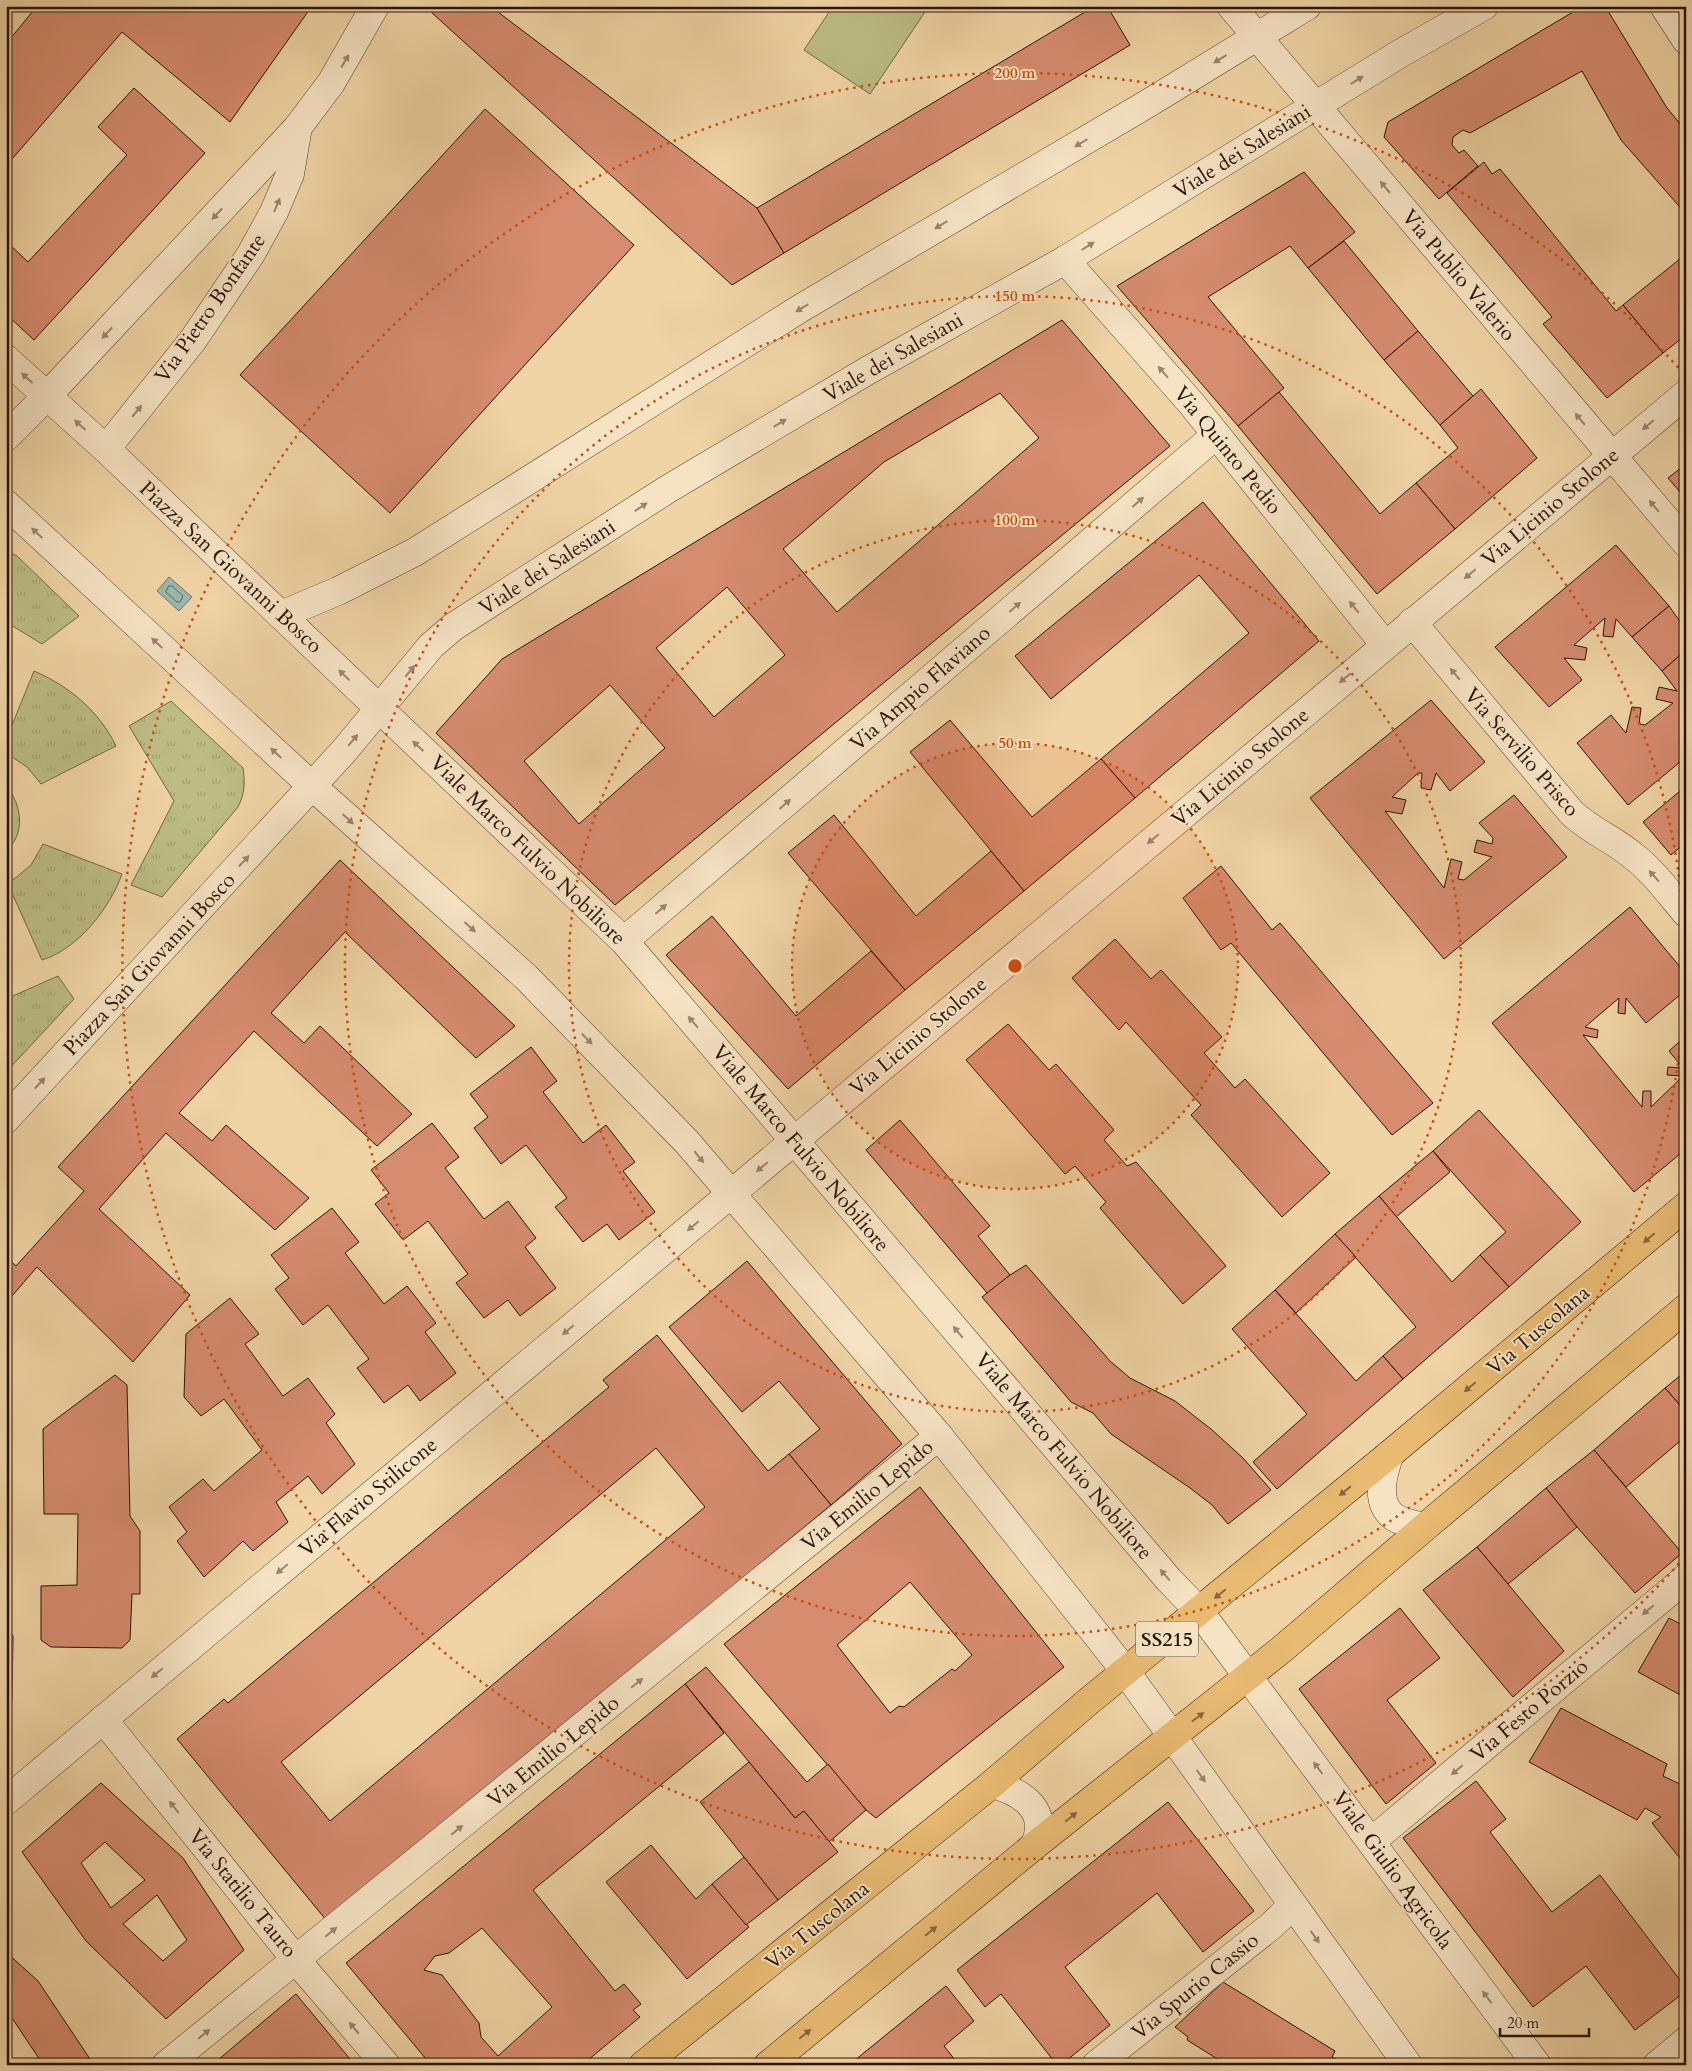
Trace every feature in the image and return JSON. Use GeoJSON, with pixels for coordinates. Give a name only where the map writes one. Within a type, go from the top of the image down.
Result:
{"type":"FeatureCollection","features":[{"type":"Feature","properties":{"kind":"main road","name":"Via Tuscolana"},"geometry":{"type":"LineString","coordinates":[[642,2065],[992,1784],[1088,1701],[1126,1672],[1390,1454],[1686,1206]]}},
{"type":"Feature","properties":{"kind":"main road"},"geometry":{"type":"LineString","coordinates":[[768,2065],[1034,1846],[1249,1676],[1686,1308]]}},
{"type":"Feature","properties":{"kind":"street","name":"Via Pietro Bonfante"},"geometry":{"type":"LineString","coordinates":[[47,396],[298,127],[332,83],[375,6]]}},
{"type":"Feature","properties":{"kind":"street","name":"Via Publio Valerio"},"geometry":{"type":"LineString","coordinates":[[1231,6],[1686,543]]}},
{"type":"Feature","properties":{"kind":"street"},"geometry":{"type":"LineString","coordinates":[[281,614],[338,591],[415,552],[801,308],[1139,109],[1307,6]]}},
{"type":"Feature","properties":{"kind":"street","name":"Viale dei Salesiani"},"geometry":{"type":"LineString","coordinates":[[379,708],[431,646],[466,618],[676,484],[867,371],[1065,260],[1402,52],[1484,6]]}},
{"type":"Feature","properties":{"kind":"street"},"geometry":{"type":"LineString","coordinates":[[1664,6],[1686,40]]}},
{"type":"Feature","properties":{"kind":"street","name":"Via Pietro Bonfante"},"geometry":{"type":"LineString","coordinates":[[106,448],[193,340],[251,254],[274,212],[290,174],[298,127]]}},
{"type":"Feature","properties":{"kind":"street","name":"Via Quinto Pedio"},"geometry":{"type":"LineString","coordinates":[[1065,260],[1216,435],[1385,645]]}},
{"type":"Feature","properties":{"kind":"street"},"geometry":{"type":"LineString","coordinates":[[6,359],[47,396],[6,437]]}},
{"type":"Feature","properties":{"kind":"street","name":"Via Licinio Stolone"},"geometry":{"type":"LineString","coordinates":[[730,1194],[1686,394]]}},
{"type":"Feature","properties":{"kind":"street","name":"Piazza San Giovanni Bosco"},"geometry":{"type":"LineString","coordinates":[[6,1119],[344,751],[379,708],[106,448],[47,396]]}},
{"type":"Feature","properties":{"kind":"street","name":"Via Ampio Flaviano"},"geometry":{"type":"LineString","coordinates":[[624,940],[1216,435]]}},
{"type":"Feature","properties":{"kind":"street"},"geometry":{"type":"LineString","coordinates":[[6,504],[312,786],[526,977],[686,1141],[939,1436],[1126,1672],[1408,2065]]}},
{"type":"Feature","properties":{"kind":"street","name":"Via Servilio Prisco"},"geometry":{"type":"LineString","coordinates":[[1412,622],[1571,812],[1590,828],[1633,855],[1686,912]]}},
{"type":"Feature","properties":{"kind":"street","name":"Viale Marco Fulvio Nobiliore"},"geometry":{"type":"LineString","coordinates":[[379,708],[624,940],[1169,1580],[1199,1610]]}},
{"type":"Feature","properties":{"kind":"street","name":"Via Flavio Stilicone"},"geometry":{"type":"LineString","coordinates":[[6,1801],[730,1194]]}},
{"type":"Feature","properties":{"kind":"street","name":"Via Emilio Lepido"},"geometry":{"type":"LineString","coordinates":[[166,2065],[939,1436]]}},
{"type":"Feature","properties":{"kind":"street"},"geometry":{"type":"LineString","coordinates":[[1390,1454],[1382,1490],[1385,1507],[1395,1518],[1425,1527]]}},
{"type":"Feature","properties":{"kind":"street","name":"Via Festo Porzio"},"geometry":{"type":"LineString","coordinates":[[1372,1841],[1686,1578]]}},
{"type":"Feature","properties":{"kind":"street"},"geometry":{"type":"LineString","coordinates":[[1199,1610],[1249,1676]]}},
{"type":"Feature","properties":{"kind":"street","name":"Viale Giulio Agricola"},"geometry":{"type":"LineString","coordinates":[[1249,1676],[1537,2065]]}},
{"type":"Feature","properties":{"kind":"street","name":"Via Statilio Tauro"},"geometry":{"type":"LineString","coordinates":[[103,1718],[296,1960],[386,2065]]}},
{"type":"Feature","properties":{"kind":"street"},"geometry":{"type":"LineString","coordinates":[[992,1784],[1016,1793],[1033,1808],[1040,1825],[1039,1837],[1034,1846]]}},
{"type":"Feature","properties":{"kind":"street","name":"Via Spurio Cassio"},"geometry":{"type":"LineString","coordinates":[[1096,2065],[1271,1926],[1293,1906]]}},
{"type":"Feature","properties":{"kind":"street"},"geometry":{"type":"LineString","coordinates":[[1657,2065],[1686,2041]]}},
{"type":"Feature","properties":{"kind":"green space"},"geometry":{"type":"Polygon","coordinates":[[[833,6],[929,6],[870,94],[804,50],[833,6]]]}},
{"type":"Feature","properties":{"kind":"green space"},"geometry":{"type":"Polygon","coordinates":[[[6,550],[17,556],[79,616],[42,644],[6,622],[6,550]]]}},
{"type":"Feature","properties":{"kind":"green space"},"geometry":{"type":"Polygon","coordinates":[[[34,671],[59,684],[82,701],[101,722],[116,746],[41,784],[27,767],[6,753],[6,740],[34,671]]]}},
{"type":"Feature","properties":{"kind":"green space"},"geometry":{"type":"Polygon","coordinates":[[[171,701],[243,768],[244,783],[238,807],[162,897],[131,885],[174,801],[129,726],[171,701]]]}},
{"type":"Feature","properties":{"kind":"green space"},"geometry":{"type":"Polygon","coordinates":[[[6,786],[16,801],[20,819],[17,836],[6,851],[6,786]]]}},
{"type":"Feature","properties":{"kind":"green space"},"geometry":{"type":"Polygon","coordinates":[[[43,844],[122,874],[110,900],[91,926],[68,947],[42,960],[8,884],[31,865],[43,844]]]}},
{"type":"Feature","properties":{"kind":"green space"},"geometry":{"type":"Polygon","coordinates":[[[58,976],[74,999],[6,1072],[6,999],[58,976]]]}},
{"type":"Feature","properties":{"kind":"water"},"geometry":{"type":"Polygon","coordinates":[[[169,577],[192,597],[179,611],[157,591],[169,577]]]}},
{"type":"Feature","properties":{"kind":"building"},"geometry":{"type":"Polygon","coordinates":[[[37,6],[312,6],[230,122],[122,32],[6,166],[6,44],[37,6]]]}},
{"type":"Feature","properties":{"kind":"building"},"geometry":{"type":"Polygon","coordinates":[[[433,6],[490,6],[757,208],[784,253],[732,285],[431,12],[433,6]]]}},
{"type":"Feature","properties":{"kind":"building"},"geometry":{"type":"Polygon","coordinates":[[[1095,6],[1107,6],[1130,45],[784,253],[757,208],[1095,6]]]}},
{"type":"Feature","properties":{"kind":"building"},"geometry":{"type":"Polygon","coordinates":[[[1583,6],[1605,6],[1667,108],[1686,131],[1686,214],[1621,140],[1582,71],[1470,133],[1463,130],[1453,137],[1452,145],[1459,153],[1464,150],[1478,166],[1439,199],[1384,137],[1388,122],[1583,6]]]}},
{"type":"Feature","properties":{"kind":"building"},"geometry":{"type":"Polygon","coordinates":[[[134,88],[205,153],[34,340],[6,314],[6,241],[28,262],[127,155],[98,127],[134,88]]]}},
{"type":"Feature","properties":{"kind":"building"},"geometry":{"type":"Polygon","coordinates":[[[485,109],[634,245],[390,513],[240,375],[485,109]]]}},
{"type":"Feature","properties":{"kind":"building"},"geometry":{"type":"Polygon","coordinates":[[[1484,162],[1492,174],[1500,169],[1616,311],[1623,305],[1663,353],[1607,398],[1543,324],[1552,317],[1447,193],[1484,162]]]}},
{"type":"Feature","properties":{"kind":"building"},"geometry":{"type":"Polygon","coordinates":[[[1304,172],[1355,232],[1308,268],[1290,246],[1208,297],[1284,388],[1238,426],[1117,286],[1304,172]]]}},
{"type":"Feature","properties":{"kind":"building"},"geometry":{"type":"Polygon","coordinates":[[[1344,241],[1418,331],[1384,360],[1308,268],[1344,241]]]}},
{"type":"Feature","properties":{"kind":"building"},"geometry":{"type":"Polygon","coordinates":[[[1686,254],[1686,335],[1663,353],[1623,305],[1686,254]]]}},
{"type":"Feature","properties":{"kind":"building"},"geometry":{"type":"Polygon","coordinates":[[[1062,320],[1170,446],[615,905],[436,733],[502,659],[1062,320]],[[1000,393],[884,462],[783,549],[837,612],[1039,438],[1000,393]],[[727,587],[656,648],[714,717],[785,655],[727,587]],[[610,685],[524,761],[579,824],[665,748],[610,685]]]}},
{"type":"Feature","properties":{"kind":"building"},"geometry":{"type":"Polygon","coordinates":[[[1418,331],[1473,396],[1440,425],[1384,360],[1418,331]]]}},
{"type":"Feature","properties":{"kind":"building"},"geometry":{"type":"Polygon","coordinates":[[[1481,389],[1537,458],[1455,529],[1416,483],[1458,448],[1440,425],[1481,389]]]}},
{"type":"Feature","properties":{"kind":"building"},"geometry":{"type":"Polygon","coordinates":[[[1279,392],[1380,514],[1416,483],[1455,529],[1377,594],[1238,426],[1279,392]]]}},
{"type":"Feature","properties":{"kind":"building"},"geometry":{"type":"Polygon","coordinates":[[[1686,464],[1686,499],[1668,478],[1686,464]]]}},
{"type":"Feature","properties":{"kind":"building"},"geometry":{"type":"Polygon","coordinates":[[[1203,502],[1319,641],[1135,798],[1101,759],[1249,633],[1199,575],[1051,699],[1015,656],[1203,502]]]}},
{"type":"Feature","properties":{"kind":"building"},"geometry":{"type":"Polygon","coordinates":[[[1616,545],[1669,606],[1632,637],[1616,619],[1613,637],[1603,636],[1605,618],[1574,645],[1587,648],[1585,660],[1564,658],[1582,680],[1549,707],[1495,647],[1616,545]]]}},
{"type":"Feature","properties":{"kind":"building"},"geometry":{"type":"Polygon","coordinates":[[[1669,606],[1686,630],[1686,650],[1662,671],[1632,637],[1669,606]]]}},
{"type":"Feature","properties":{"kind":"building"},"geometry":{"type":"Polygon","coordinates":[[[1686,650],[1686,757],[1628,805],[1577,743],[1611,715],[1626,733],[1632,707],[1641,708],[1639,724],[1645,725],[1673,703],[1656,699],[1659,687],[1677,691],[1662,671],[1686,650]]]}},
{"type":"Feature","properties":{"kind":"building"},"geometry":{"type":"Polygon","coordinates":[[[1431,700],[1485,762],[1450,791],[1436,773],[1431,790],[1421,788],[1422,773],[1418,773],[1392,797],[1406,800],[1402,814],[1385,811],[1444,888],[1451,859],[1462,862],[1458,879],[1464,880],[1492,857],[1474,852],[1477,840],[1492,844],[1493,838],[1479,823],[1514,795],[1567,857],[1444,959],[1310,798],[1431,700]]]}},
{"type":"Feature","properties":{"kind":"building"},"geometry":{"type":"Polygon","coordinates":[[[950,720],[1032,817],[1101,759],[1135,798],[1024,891],[910,752],[950,720]]]}},
{"type":"Feature","properties":{"kind":"building"},"geometry":{"type":"Polygon","coordinates":[[[1686,786],[1686,842],[1671,855],[1643,822],[1686,786]]]}},
{"type":"Feature","properties":{"kind":"building"},"geometry":{"type":"Polygon","coordinates":[[[834,815],[916,916],[991,851],[1024,891],[905,990],[788,853],[834,815]]]}},
{"type":"Feature","properties":{"kind":"building"},"geometry":{"type":"Polygon","coordinates":[[[340,860],[515,1026],[476,1058],[345,932],[271,1013],[304,1043],[320,1026],[412,1114],[377,1146],[254,1031],[179,1113],[212,1141],[226,1125],[309,1198],[275,1230],[166,1133],[99,1209],[190,1295],[133,1362],[37,1267],[6,1303],[6,1257],[16,1266],[84,1191],[58,1167],[340,860]]]}},
{"type":"Feature","properties":{"kind":"building"},"geometry":{"type":"Polygon","coordinates":[[[1221,866],[1272,930],[1280,923],[1433,1103],[1392,1135],[1231,943],[1221,950],[1183,898],[1221,866]]]}},
{"type":"Feature","properties":{"kind":"building"},"geometry":{"type":"Polygon","coordinates":[[[1630,907],[1686,974],[1686,990],[1646,1023],[1626,998],[1625,1014],[1618,1013],[1619,998],[1585,1027],[1598,1030],[1597,1038],[1583,1035],[1642,1107],[1643,1091],[1651,1091],[1651,1107],[1683,1076],[1667,1075],[1668,1067],[1683,1068],[1669,1051],[1686,1036],[1686,1149],[1634,1192],[1492,1023],[1630,907]]]}},
{"type":"Feature","properties":{"kind":"building"},"geometry":{"type":"Polygon","coordinates":[[[712,916],[796,1016],[871,951],[905,990],[788,1089],[666,955],[712,916]]]}},
{"type":"Feature","properties":{"kind":"building"},"geometry":{"type":"Polygon","coordinates":[[[1115,939],[1151,979],[1161,970],[1222,1037],[1204,1053],[1235,1088],[1245,1079],[1330,1173],[1282,1217],[1191,1115],[1201,1105],[1126,1022],[1119,1030],[1072,978],[1115,939]]]}},
{"type":"Feature","properties":{"kind":"building"},"geometry":{"type":"Polygon","coordinates":[[[1008,1024],[1049,1070],[1056,1064],[1114,1130],[1104,1140],[1127,1166],[1136,1162],[1226,1266],[1183,1304],[1100,1208],[1106,1202],[1075,1166],[1065,1174],[966,1060],[1008,1024]]]}},
{"type":"Feature","properties":{"kind":"building"},"geometry":{"type":"Polygon","coordinates":[[[531,1047],[557,1081],[543,1092],[583,1143],[606,1125],[635,1162],[623,1171],[655,1212],[619,1240],[607,1224],[583,1242],[555,1207],[567,1198],[526,1145],[501,1164],[474,1128],[488,1117],[470,1094],[531,1047]]]}},
{"type":"Feature","properties":{"kind":"building"},"geometry":{"type":"Polygon","coordinates":[[[1479,1110],[1581,1222],[1509,1287],[1480,1255],[1506,1232],[1433,1151],[1479,1110]]]}},
{"type":"Feature","properties":{"kind":"building"},"geometry":{"type":"Polygon","coordinates":[[[900,1120],[990,1226],[978,1236],[1010,1275],[988,1294],[866,1150],[900,1120]]]}},
{"type":"Feature","properties":{"kind":"building"},"geometry":{"type":"Polygon","coordinates":[[[432,1123],[459,1157],[445,1168],[484,1219],[508,1201],[536,1238],[525,1247],[556,1288],[520,1316],[508,1300],[484,1318],[456,1283],[468,1274],[428,1221],[403,1240],[375,1204],[389,1193],[371,1170],[432,1123]]]}},
{"type":"Feature","properties":{"kind":"building"},"geometry":{"type":"Polygon","coordinates":[[[1433,1151],[1450,1172],[1396,1217],[1379,1196],[1433,1151]]]}},
{"type":"Feature","properties":{"kind":"building"},"geometry":{"type":"Polygon","coordinates":[[[1379,1196],[1452,1282],[1480,1255],[1509,1287],[1403,1379],[1383,1356],[1416,1327],[1335,1234],[1379,1196]]]}},
{"type":"Feature","properties":{"kind":"building"},"geometry":{"type":"Polygon","coordinates":[[[332,1208],[359,1242],[345,1253],[384,1304],[407,1286],[436,1323],[425,1332],[456,1373],[420,1401],[408,1385],[384,1403],[357,1368],[369,1359],[328,1305],[303,1325],[275,1289],[289,1278],[271,1255],[332,1208]]]}},
{"type":"Feature","properties":{"kind":"building"},"geometry":{"type":"Polygon","coordinates":[[[1335,1234],[1356,1257],[1296,1313],[1275,1290],[1335,1234]]]}},
{"type":"Feature","properties":{"kind":"building"},"geometry":{"type":"Polygon","coordinates":[[[747,1261],[902,1444],[831,1505],[789,1454],[820,1429],[779,1381],[742,1412],[669,1327],[747,1261]]]}},
{"type":"Feature","properties":{"kind":"building"},"geometry":{"type":"Polygon","coordinates":[[[1026,1265],[1110,1361],[1130,1378],[1175,1401],[1211,1429],[1243,1458],[1271,1490],[1228,1524],[1212,1505],[1111,1434],[1093,1413],[1071,1402],[982,1297],[1026,1265]]]}},
{"type":"Feature","properties":{"kind":"building"},"geometry":{"type":"Polygon","coordinates":[[[1275,1290],[1356,1381],[1383,1356],[1403,1379],[1277,1489],[1253,1462],[1307,1414],[1232,1329],[1275,1290]]]}},
{"type":"Feature","properties":{"kind":"building"},"geometry":{"type":"Polygon","coordinates":[[[230,1298],[259,1334],[245,1344],[283,1396],[308,1378],[335,1414],[326,1423],[355,1464],[322,1494],[308,1476],[276,1502],[288,1522],[253,1551],[243,1541],[204,1577],[177,1541],[187,1532],[169,1507],[203,1479],[214,1491],[262,1450],[224,1399],[201,1416],[184,1397],[186,1334],[230,1298]]]}},
{"type":"Feature","properties":{"kind":"building"},"geometry":{"type":"Polygon","coordinates":[[[657,1335],[768,1471],[789,1454],[831,1505],[327,1921],[177,1739],[224,1699],[228,1703],[609,1387],[603,1380],[657,1335]],[[656,1448],[281,1762],[330,1821],[705,1507],[656,1448]]]}},
{"type":"Feature","properties":{"kind":"building"},"geometry":{"type":"Polygon","coordinates":[[[1686,1371],[1686,1412],[1665,1388],[1686,1371]]]}},
{"type":"Feature","properties":{"kind":"building"},"geometry":{"type":"Polygon","coordinates":[[[115,1375],[127,1385],[130,1516],[140,1531],[140,1594],[132,1594],[130,1640],[122,1648],[51,1647],[41,1640],[41,1586],[77,1585],[78,1514],[44,1514],[43,1429],[115,1375]]]}},
{"type":"Feature","properties":{"kind":"building"},"geometry":{"type":"Polygon","coordinates":[[[1665,1388],[1686,1412],[1686,1436],[1626,1487],[1594,1450],[1665,1388]]]}},
{"type":"Feature","properties":{"kind":"building"},"geometry":{"type":"Polygon","coordinates":[[[1594,1450],[1682,1553],[1635,1593],[1577,1527],[1546,1488],[1594,1450]]]}},
{"type":"Feature","properties":{"kind":"building"},"geometry":{"type":"Polygon","coordinates":[[[920,1487],[1064,1667],[876,1818],[866,1810],[724,1644],[920,1487]],[[910,1582],[837,1645],[890,1713],[899,1706],[904,1707],[952,1669],[955,1671],[972,1655],[910,1582]]]}},
{"type":"Feature","properties":{"kind":"building"},"geometry":{"type":"Polygon","coordinates":[[[1546,1488],[1577,1527],[1508,1584],[1477,1547],[1546,1488]]]}},
{"type":"Feature","properties":{"kind":"building"},"geometry":{"type":"Polygon","coordinates":[[[1477,1547],[1564,1651],[1513,1697],[1423,1590],[1477,1547]]]}},
{"type":"Feature","properties":{"kind":"building"},"geometry":{"type":"Polygon","coordinates":[[[1400,1608],[1440,1658],[1387,1700],[1436,1763],[1386,1804],[1299,1689],[1400,1608]]]}},
{"type":"Feature","properties":{"kind":"building"},"geometry":{"type":"Polygon","coordinates":[[[1669,1618],[1686,1627],[1686,1698],[1638,1672],[1669,1618]]]}},
{"type":"Feature","properties":{"kind":"building"},"geometry":{"type":"Polygon","coordinates":[[[6,1624],[13,1636],[12,1700],[6,1701],[6,1624]]]}},
{"type":"Feature","properties":{"kind":"building"},"geometry":{"type":"Polygon","coordinates":[[[706,1667],[807,1782],[828,1764],[866,1810],[829,1842],[804,1811],[795,1818],[685,1684],[706,1667]]]}},
{"type":"Feature","properties":{"kind":"building"},"geometry":{"type":"Polygon","coordinates":[[[685,1684],[724,1733],[533,1890],[615,1991],[624,1984],[641,2004],[633,2010],[640,2017],[582,2065],[431,2065],[346,1963],[685,1684]],[[482,1928],[449,1953],[435,1956],[424,1970],[442,1975],[479,2023],[481,2037],[498,2056],[552,2007],[482,1928]]]}},
{"type":"Feature","properties":{"kind":"building"},"geometry":{"type":"Polygon","coordinates":[[[1561,1708],[1667,1764],[1663,1776],[1686,1787],[1686,1866],[1652,1823],[1661,1817],[1645,1808],[1637,1820],[1529,1762],[1561,1708]]]}},
{"type":"Feature","properties":{"kind":"building"},"geometry":{"type":"Polygon","coordinates":[[[749,1762],[795,1818],[804,1811],[838,1852],[778,1900],[700,1802],[749,1762]]]}},
{"type":"Feature","properties":{"kind":"building"},"geometry":{"type":"Polygon","coordinates":[[[1476,1781],[1506,1819],[1490,1832],[1552,1912],[1600,1875],[1686,1988],[1686,1991],[1635,2030],[1586,1966],[1533,2007],[1403,1838],[1476,1781]]]}},
{"type":"Feature","properties":{"kind":"building"},"geometry":{"type":"Polygon","coordinates":[[[101,1783],[183,1858],[244,1950],[166,2019],[86,1941],[22,1852],[101,1783]],[[105,1842],[81,1863],[111,1908],[145,1880],[105,1842]],[[157,1895],[123,1924],[163,1961],[187,1940],[157,1895]]]}},
{"type":"Feature","properties":{"kind":"building"},"geometry":{"type":"Polygon","coordinates":[[[1168,1802],[1254,1911],[1203,1952],[1157,1893],[1065,1967],[1110,2025],[1061,2065],[1057,2065],[1001,1994],[985,2007],[957,1970],[1168,1802]]]}},
{"type":"Feature","properties":{"kind":"building"},"geometry":{"type":"Polygon","coordinates":[[[651,1845],[696,1899],[712,1884],[749,1927],[687,1979],[606,1882],[651,1845]]]}},
{"type":"Feature","properties":{"kind":"building"},"geometry":{"type":"Polygon","coordinates":[[[744,1857],[778,1900],[746,1925],[712,1884],[744,1857]]]}},
{"type":"Feature","properties":{"kind":"building"},"geometry":{"type":"Polygon","coordinates":[[[6,1952],[38,1981],[94,2065],[40,2065],[42,2063],[12,2018],[6,2022],[6,1952]]]}},
{"type":"Feature","properties":{"kind":"building"},"geometry":{"type":"Polygon","coordinates":[[[1223,1982],[1335,2051],[1332,2057],[1345,2065],[1227,2065],[1187,2040],[1188,2037],[1175,2027],[1223,1982]]]}},
{"type":"Feature","properties":{"kind":"building"},"geometry":{"type":"Polygon","coordinates":[[[946,1986],[974,2021],[944,2046],[959,2065],[849,2065],[946,1986]]]}},
{"type":"Feature","properties":{"kind":"building"},"geometry":{"type":"Polygon","coordinates":[[[296,1994],[355,2065],[212,2065],[296,1994]]]}}]}
